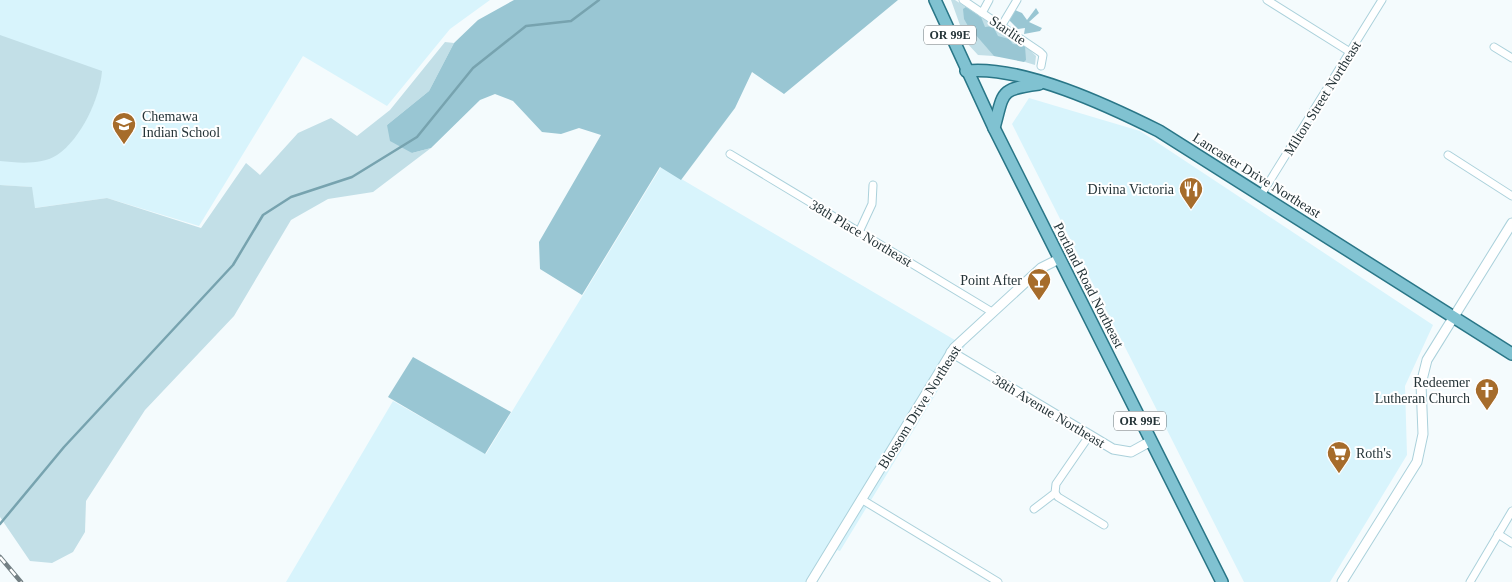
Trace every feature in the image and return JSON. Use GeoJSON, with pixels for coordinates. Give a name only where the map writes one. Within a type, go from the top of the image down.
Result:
{"type":"FeatureCollection","features":[{"type":"Feature","properties":{"kind":"main road","name":"Portland Road Northeast"},"geometry":{"type":"LineString","coordinates":[[934,0],[994,128],[1222,582]]}},
{"type":"Feature","properties":{"kind":"main road","name":"Lancaster Drive Northeast"},"geometry":{"type":"LineString","coordinates":[[966,71],[992,70],[1044,84],[1124,113],[1159,131],[1512,354]]}},
{"type":"Feature","properties":{"kind":"main road"},"geometry":{"type":"LineString","coordinates":[[994,128],[1006,91],[1012,88],[1044,84]]}},
{"type":"Feature","properties":{"kind":"street","name":"Starlite"},"geometry":{"type":"LineString","coordinates":[[963,0],[1040,52],[1043,55],[1041,66]]}},
{"type":"Feature","properties":{"kind":"street"},"geometry":{"type":"LineString","coordinates":[[982,12],[989,0]]}},
{"type":"Feature","properties":{"kind":"street"},"geometry":{"type":"LineString","coordinates":[[1002,25],[1017,0]]}},
{"type":"Feature","properties":{"kind":"street"},"geometry":{"type":"LineString","coordinates":[[1267,0],[1350,52]]}},
{"type":"Feature","properties":{"kind":"street","name":"Milton Street Northeast"},"geometry":{"type":"LineString","coordinates":[[1261,195],[1382,0]]}},
{"type":"Feature","properties":{"kind":"street"},"geometry":{"type":"LineString","coordinates":[[1494,47],[1512,58]]}},
{"type":"Feature","properties":{"kind":"street","name":"38th Place Northeast"},"geometry":{"type":"LineString","coordinates":[[730,154],[992,312]]}},
{"type":"Feature","properties":{"kind":"street"},"geometry":{"type":"LineString","coordinates":[[1448,155],[1512,196]]}},
{"type":"Feature","properties":{"kind":"street"},"geometry":{"type":"LineString","coordinates":[[858,232],[872,204],[873,185]]}},
{"type":"Feature","properties":{"kind":"street"},"geometry":{"type":"LineString","coordinates":[[1342,582],[1417,462],[1423,434],[1420,396],[1422,374],[1427,360],[1512,222]]}},
{"type":"Feature","properties":{"kind":"street","name":"Blossom Drive Northeast"},"geometry":{"type":"LineString","coordinates":[[811,582],[951,352],[1041,268],[1059,259]]}},
{"type":"Feature","properties":{"kind":"street","name":"38th Avenue Northeast"},"geometry":{"type":"LineString","coordinates":[[951,352],[1088,436],[1113,449],[1124,452],[1137,450],[1151,442]]}},
{"type":"Feature","properties":{"kind":"street"},"geometry":{"type":"LineString","coordinates":[[1034,509],[1055,493],[1056,484],[1088,436]]}},
{"type":"Feature","properties":{"kind":"street"},"geometry":{"type":"LineString","coordinates":[[1055,493],[1104,525]]}},
{"type":"Feature","properties":{"kind":"street"},"geometry":{"type":"LineString","coordinates":[[861,499],[998,582]]}},
{"type":"Feature","properties":{"kind":"street"},"geometry":{"type":"LineString","coordinates":[[1470,582],[1512,511]]}},
{"type":"Feature","properties":{"kind":"street"},"geometry":{"type":"LineString","coordinates":[[1498,534],[1512,543]]}},
{"type":"Feature","properties":{"kind":"shaded area","name":"Chemawa Indian School"},"geometry":{"type":"Polygon","coordinates":[[[0,0],[490,0],[450,29],[387,106],[303,56],[199,226],[107,198],[34,208],[31,187],[0,185],[0,0]]]}},
{"type":"Feature","properties":{"kind":"shaded area"},"geometry":{"type":"Polygon","coordinates":[[[514,0],[898,0],[784,94],[752,72],[735,108],[681,180],[660,167],[582,295],[540,269],[539,242],[601,135],[579,128],[561,134],[542,132],[513,101],[495,94],[480,100],[431,148],[412,153],[390,141],[387,125],[429,91],[454,43],[478,20],[514,0]]]}},
{"type":"Feature","properties":{"kind":"shaded area"},"geometry":{"type":"Polygon","coordinates":[[[951,0],[955,0],[1030,50],[1036,56],[1035,65],[1009,57],[978,55],[966,42],[951,0]]]}},
{"type":"Feature","properties":{"kind":"shaded area"},"geometry":{"type":"Polygon","coordinates":[[[966,7],[981,17],[985,27],[993,26],[998,36],[1009,39],[1013,44],[1025,46],[1026,60],[1024,62],[994,56],[964,19],[963,9],[966,7]]]}},
{"type":"Feature","properties":{"kind":"shaded area"},"geometry":{"type":"Polygon","coordinates":[[[1036,8],[1039,13],[1029,22],[1042,28],[1040,31],[1024,34],[1025,28],[1018,29],[1010,21],[1009,16],[1015,10],[1022,13],[1027,20],[1036,8]]]}},
{"type":"Feature","properties":{"kind":"shaded area"},"geometry":{"type":"Polygon","coordinates":[[[0,35],[102,71],[98,93],[81,129],[66,148],[51,158],[30,162],[0,161],[0,35]]]}},
{"type":"Feature","properties":{"kind":"shaded area"},"geometry":{"type":"Polygon","coordinates":[[[445,42],[454,43],[429,91],[387,125],[412,153],[431,148],[373,192],[328,199],[291,220],[234,316],[145,410],[86,501],[85,532],[73,552],[52,563],[30,561],[0,517],[0,185],[32,187],[35,208],[107,198],[201,228],[246,163],[260,175],[298,133],[331,118],[357,136],[390,110],[445,42]]]}},
{"type":"Feature","properties":{"kind":"shaded area"},"geometry":{"type":"Polygon","coordinates":[[[1029,98],[1140,131],[1433,325],[1405,386],[1407,455],[1330,582],[1244,582],[1012,124],[1029,98]]]}},
{"type":"Feature","properties":{"kind":"shaded area"},"geometry":{"type":"Polygon","coordinates":[[[661,167],[965,346],[840,551],[837,550],[817,582],[286,582],[393,401],[486,454],[661,167]]]}},
{"type":"Feature","properties":{"kind":"shaded area"},"geometry":{"type":"Polygon","coordinates":[[[413,357],[511,412],[485,454],[388,397],[413,357]]]}},
{"type":"Feature","properties":{"kind":"waterway"},"geometry":{"type":"LineString","coordinates":[[0,524],[64,447],[233,265],[263,215],[291,197],[352,177],[417,137],[473,68],[526,26],[571,21],[599,0]]}},
{"type":"Feature","properties":{"kind":"railway"},"geometry":{"type":"LineString","coordinates":[[0,557],[21,582]]}},
{"type":"Feature","properties":{"kind":"place","name":"Chemawa Indian School"},"geometry":{"type":"Point","coordinates":[124,145]}},
{"type":"Feature","properties":{"kind":"place","name":"Divina Victoria"},"geometry":{"type":"Point","coordinates":[1191,210]}},
{"type":"Feature","properties":{"kind":"place","name":"Point After"},"geometry":{"type":"Point","coordinates":[1039,301]}},
{"type":"Feature","properties":{"kind":"place","name":"Redeemer Lutheran Church"},"geometry":{"type":"Point","coordinates":[1487,411]}},
{"type":"Feature","properties":{"kind":"place","name":"Roth's"},"geometry":{"type":"Point","coordinates":[1339,474]}}]}
